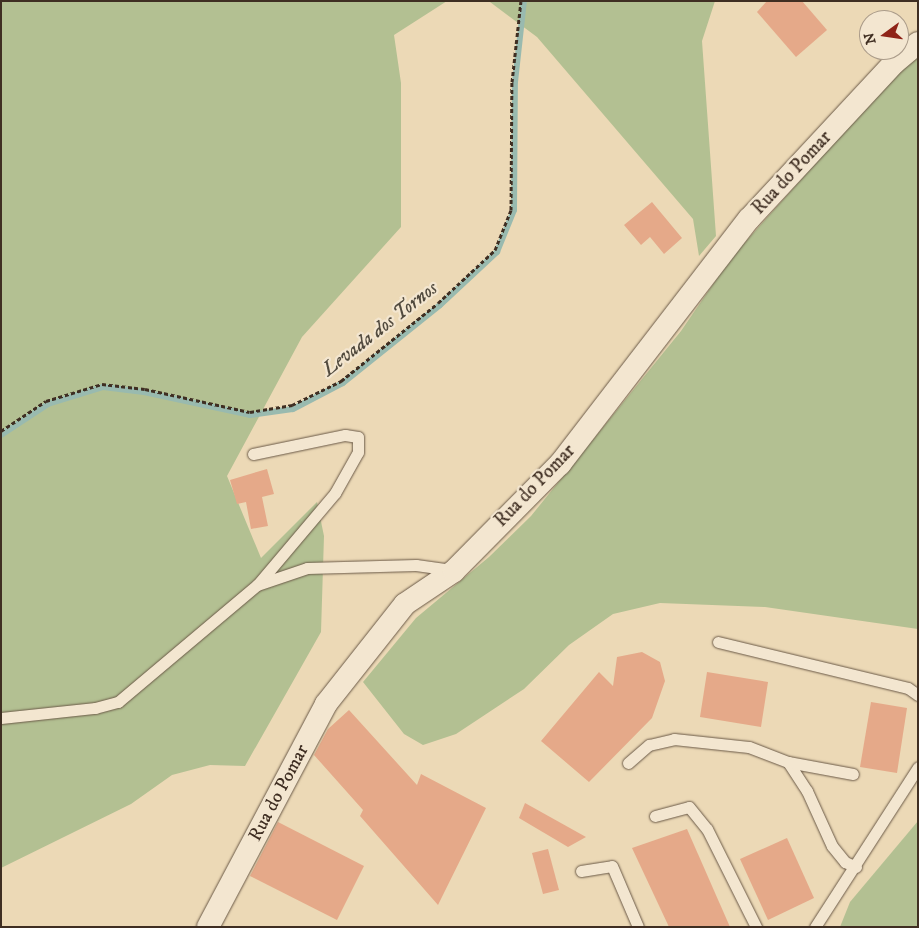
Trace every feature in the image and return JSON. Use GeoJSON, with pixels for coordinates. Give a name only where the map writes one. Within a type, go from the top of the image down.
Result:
{"type":"FeatureCollection","features":[{"type":"Feature","properties":{"kind":"street","name":"Rua do Pomar"},"geometry":{"type":"LineString","coordinates":[[208,927],[326,704],[405,604],[454,571],[469,552],[560,464],[749,219],[894,63],[918,43]]}},
{"type":"Feature","properties":{"kind":"lane"},"geometry":{"type":"LineString","coordinates":[[1,718],[95,708],[118,702],[257,585],[335,493],[358,452],[358,437],[345,435],[254,454]]}},
{"type":"Feature","properties":{"kind":"lane"},"geometry":{"type":"LineString","coordinates":[[257,585],[307,568],[416,565],[454,571]]}},
{"type":"Feature","properties":{"kind":"lane"},"geometry":{"type":"LineString","coordinates":[[718,642],[908,688],[918,695]]}},
{"type":"Feature","properties":{"kind":"lane"},"geometry":{"type":"LineString","coordinates":[[628,763],[650,745],[674,739],[749,747],[788,762],[853,774]]}},
{"type":"Feature","properties":{"kind":"lane"},"geometry":{"type":"LineString","coordinates":[[788,762],[807,791],[832,846],[845,862],[856,867]]}},
{"type":"Feature","properties":{"kind":"lane"},"geometry":{"type":"LineString","coordinates":[[815,927],[856,867],[918,767]]}},
{"type":"Feature","properties":{"kind":"lane"},"geometry":{"type":"LineString","coordinates":[[655,816],[689,807],[707,830],[756,927]]}},
{"type":"Feature","properties":{"kind":"lane"},"geometry":{"type":"LineString","coordinates":[[581,871],[612,866],[638,927]]}},
{"type":"Feature","properties":{"kind":"path"},"geometry":{"type":"LineString","coordinates":[[1,431],[46,401],[102,384],[144,389],[250,412],[292,406],[342,380],[438,303],[494,250],[511,210],[512,82],[521,1]]}},
{"type":"Feature","properties":{"kind":"green space"},"geometry":{"type":"Polygon","coordinates":[[[1,1],[447,1],[394,35],[401,83],[401,227],[302,337],[227,476],[261,558],[317,502],[324,536],[321,632],[245,766],[210,765],[172,775],[131,804],[1,868],[1,1]]]}},
{"type":"Feature","properties":{"kind":"green space"},"geometry":{"type":"Polygon","coordinates":[[[468,1],[715,1],[702,41],[716,236],[699,256],[693,219],[537,37],[490,2],[468,1]]]}},
{"type":"Feature","properties":{"kind":"green space"},"geometry":{"type":"Polygon","coordinates":[[[918,55],[918,629],[765,607],[660,603],[613,614],[569,645],[524,689],[456,734],[423,745],[404,734],[363,682],[416,618],[489,557],[531,516],[681,331],[731,258],[897,72],[918,55]]]}},
{"type":"Feature","properties":{"kind":"green space"},"geometry":{"type":"Polygon","coordinates":[[[918,821],[918,927],[840,927],[850,902],[918,821]]]}},
{"type":"Feature","properties":{"kind":"building"},"geometry":{"type":"Polygon","coordinates":[[[767,1],[802,1],[827,30],[796,57],[757,12],[767,1]]]}},
{"type":"Feature","properties":{"kind":"building"},"geometry":{"type":"Polygon","coordinates":[[[652,202],[682,238],[664,254],[650,237],[641,245],[624,225],[652,202]]]}},
{"type":"Feature","properties":{"kind":"building"},"geometry":{"type":"Polygon","coordinates":[[[267,469],[274,494],[262,497],[268,526],[251,529],[246,502],[237,504],[230,480],[267,469]]]}},
{"type":"Feature","properties":{"kind":"building"},"geometry":{"type":"Polygon","coordinates":[[[642,652],[660,662],[665,681],[652,718],[589,782],[541,741],[599,672],[613,686],[617,657],[642,652]]]}},
{"type":"Feature","properties":{"kind":"building"},"geometry":{"type":"Polygon","coordinates":[[[707,672],[768,682],[761,727],[700,717],[707,672]]]}},
{"type":"Feature","properties":{"kind":"building"},"geometry":{"type":"Polygon","coordinates":[[[871,702],[907,708],[897,773],[860,767],[871,702]]]}},
{"type":"Feature","properties":{"kind":"building"},"geometry":{"type":"Polygon","coordinates":[[[349,710],[417,785],[421,774],[486,808],[438,905],[360,816],[363,810],[314,755],[328,729],[349,710]]]}},
{"type":"Feature","properties":{"kind":"building"},"geometry":{"type":"Polygon","coordinates":[[[525,803],[586,837],[568,847],[519,818],[525,803]]]}},
{"type":"Feature","properties":{"kind":"building"},"geometry":{"type":"Polygon","coordinates":[[[278,822],[364,866],[337,920],[250,876],[278,822]]]}},
{"type":"Feature","properties":{"kind":"building"},"geometry":{"type":"Polygon","coordinates":[[[687,829],[730,927],[669,927],[632,848],[687,829]]]}},
{"type":"Feature","properties":{"kind":"building"},"geometry":{"type":"Polygon","coordinates":[[[787,838],[814,898],[768,920],[740,859],[787,838]]]}},
{"type":"Feature","properties":{"kind":"building"},"geometry":{"type":"Polygon","coordinates":[[[548,849],[559,890],[543,894],[532,853],[548,849]]]}},
{"type":"Feature","properties":{"kind":"waterway","name":"Levada dos Tornos"},"geometry":{"type":"LineString","coordinates":[[1,435],[48,404],[103,387],[144,392],[250,415],[293,409],[343,383],[440,305],[497,252],[514,210],[515,82],[524,1]]}}]}
